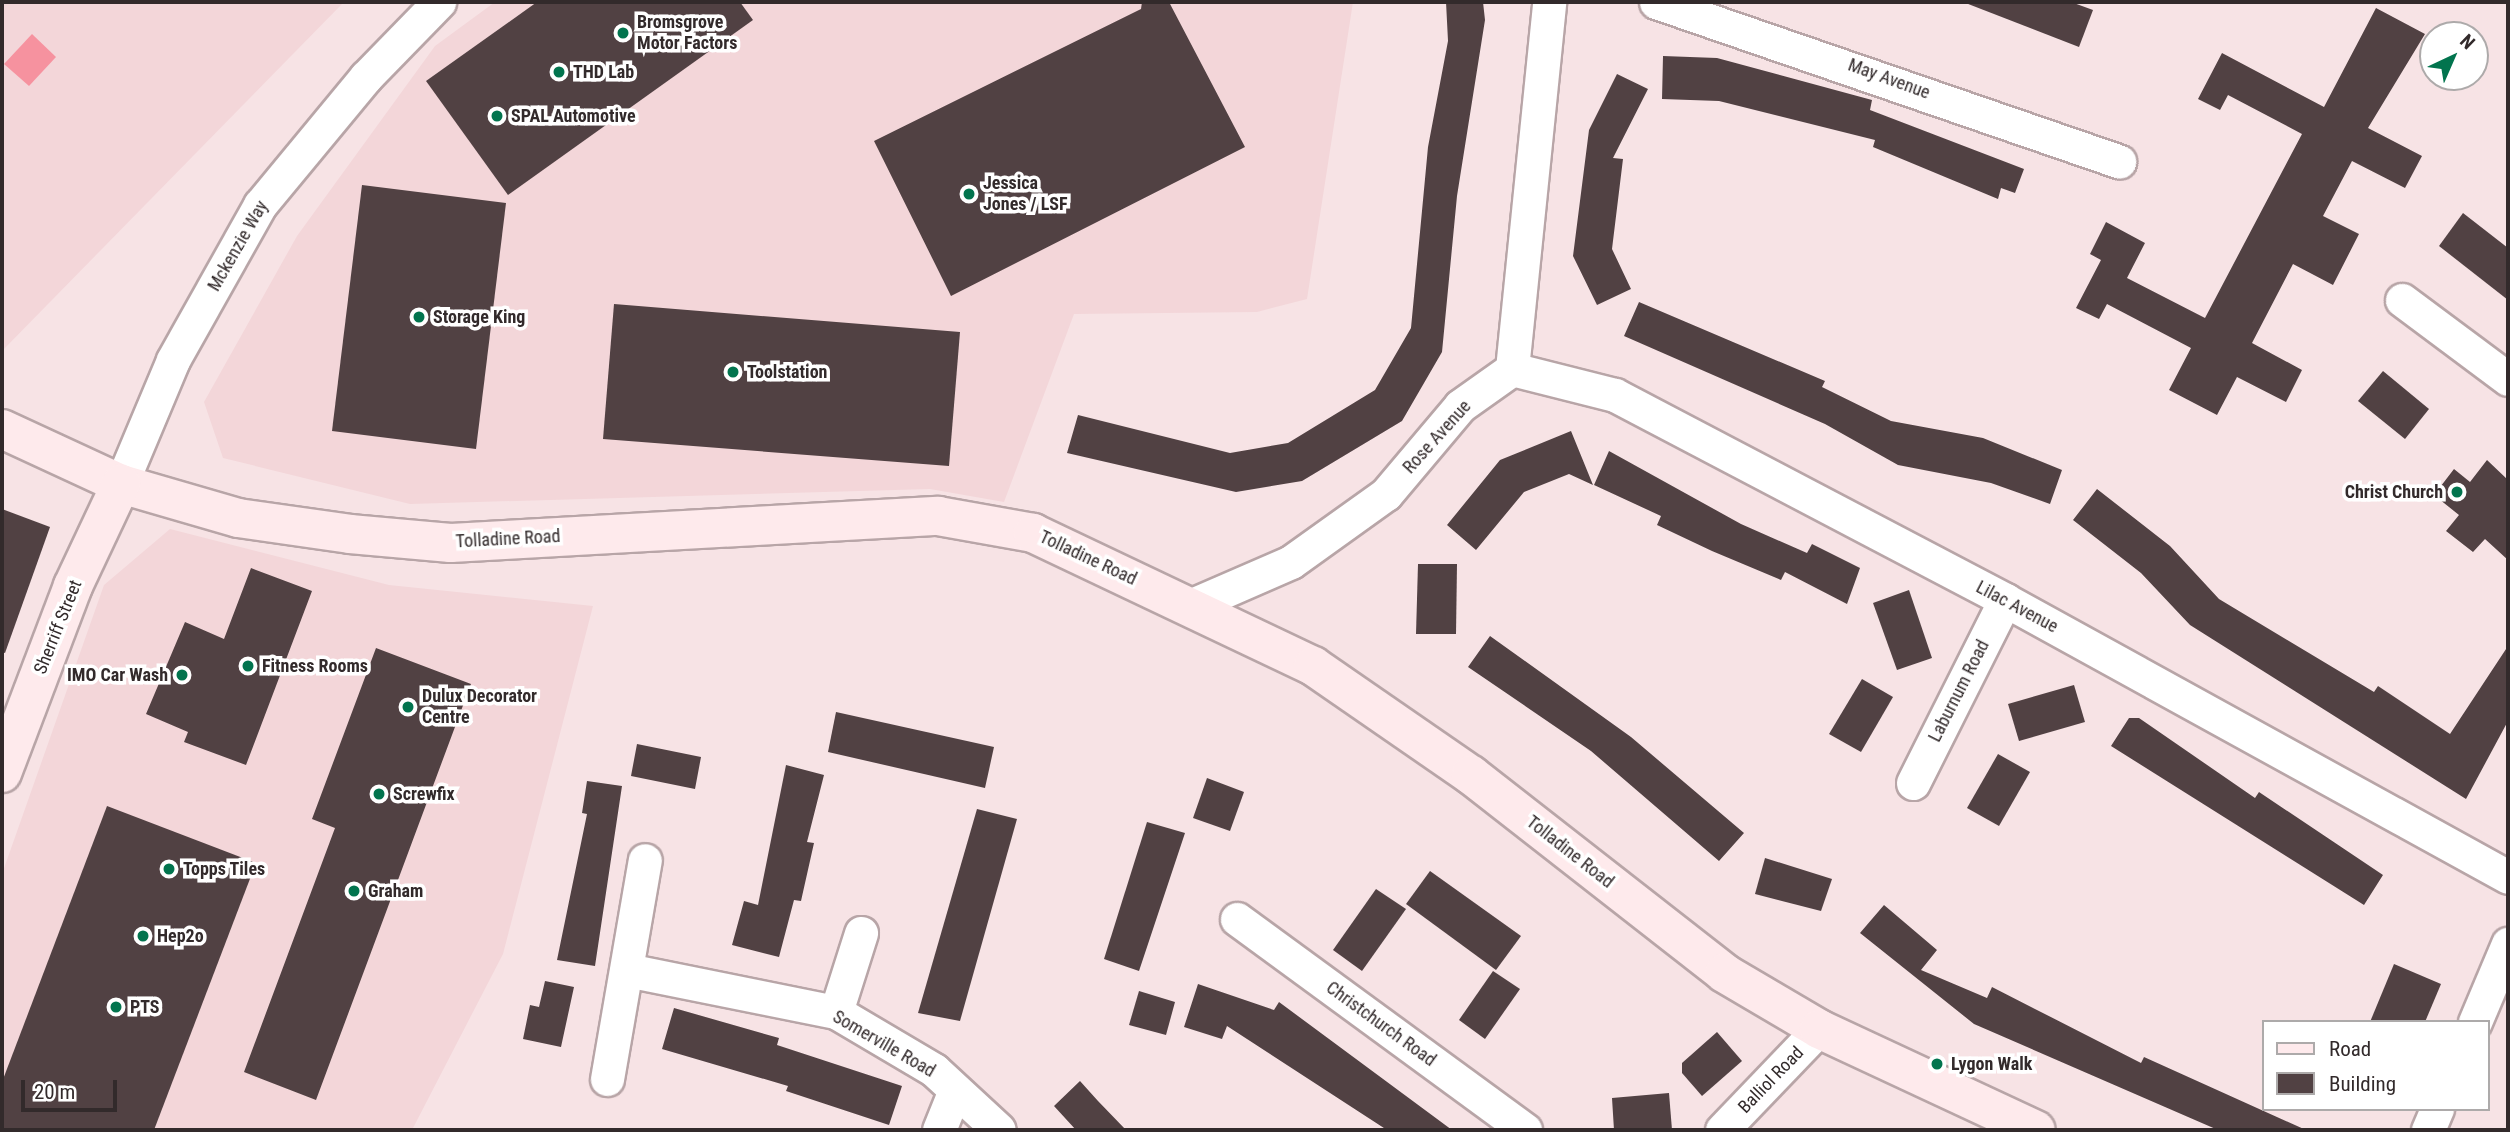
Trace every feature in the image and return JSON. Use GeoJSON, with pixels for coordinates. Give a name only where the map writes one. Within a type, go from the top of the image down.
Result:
{"type":"FeatureCollection","features":[{"type":"Feature","properties":{"kind":"main road","name":"Tolladine Road"},"geometry":{"type":"LineString","coordinates":[[2,429],[121,484],[238,518],[451,543],[938,516],[1033,533],[1313,666],[1471,775],[1724,972],[1819,1029],[2036,1130]]}},
{"type":"Feature","properties":{"kind":"main road","name":"Sherriff Street"},"geometry":{"type":"LineString","coordinates":[[2,773],[74,586],[121,484]]}},
{"type":"Feature","properties":{"kind":"street"},"geometry":{"type":"LineString","coordinates":[[1512,369],[1549,2]]}},
{"type":"Feature","properties":{"kind":"street","name":"May Avenue"},"geometry":{"type":"LineString","coordinates":[[1656,2],[2119,161]]}},
{"type":"Feature","properties":{"kind":"street","name":"Mckenzie Way"},"geometry":{"type":"LineString","coordinates":[[121,484],[173,360],[260,205],[432,4]]}},
{"type":"Feature","properties":{"kind":"street"},"geometry":{"type":"LineString","coordinates":[[2402,300],[2508,379]]}},
{"type":"Feature","properties":{"kind":"street","name":"Lilac Avenue"},"geometry":{"type":"LineString","coordinates":[[1512,369],[1615,395],[2005,600],[2508,877]]}},
{"type":"Feature","properties":{"kind":"street","name":"Rose Avenue"},"geometry":{"type":"LineString","coordinates":[[1190,606],[1291,562],[1386,494],[1460,406],[1512,369]]}},
{"type":"Feature","properties":{"kind":"street","name":"Laburnum Road"},"geometry":{"type":"LineString","coordinates":[[1913,783],[2005,600]]}},
{"type":"Feature","properties":{"kind":"street"},"geometry":{"type":"LineString","coordinates":[[607,1079],[645,860]]}},
{"type":"Feature","properties":{"kind":"street","name":"Christchurch Road"},"geometry":{"type":"LineString","coordinates":[[1237,919],[1525,1130]]}},
{"type":"Feature","properties":{"kind":"street"},"geometry":{"type":"LineString","coordinates":[[836,1012],[861,933]]}},
{"type":"Feature","properties":{"kind":"street"},"geometry":{"type":"LineString","coordinates":[[2476,1020],[2508,944]]}},
{"type":"Feature","properties":{"kind":"street","name":"Somerville Road"},"geometry":{"type":"LineString","coordinates":[[626,970],[836,1012],[934,1070],[999,1130]]}},
{"type":"Feature","properties":{"kind":"street","name":"Balliol Road"},"geometry":{"type":"LineString","coordinates":[[1722,1130],[1819,1029]]}},
{"type":"Feature","properties":{"kind":"street"},"geometry":{"type":"LineString","coordinates":[[939,1130],[955,1090]]}},
{"type":"Feature","properties":{"kind":"street"},"geometry":{"type":"LineString","coordinates":[[2428,1130],[2436,1111]]}},
{"type":"Feature","properties":{"kind":"shaded area"},"geometry":{"type":"Polygon","coordinates":[[[2,2],[344,2],[2,351],[2,2]]]}},
{"type":"Feature","properties":{"kind":"shaded area"},"geometry":{"type":"Polygon","coordinates":[[[495,2],[1353,2],[1307,299],[1257,312],[1074,314],[1004,502],[930,489],[410,504],[223,458],[204,402],[297,236],[435,46],[495,2]]]}},
{"type":"Feature","properties":{"kind":"shaded area"},"geometry":{"type":"Polygon","coordinates":[[[32,34],[56,57],[29,86],[4,64],[32,34]]]}},
{"type":"Feature","properties":{"kind":"shaded area"},"geometry":{"type":"Polygon","coordinates":[[[170,529],[389,585],[593,606],[503,954],[412,1130],[2,1130],[2,874],[104,585],[170,529]]]}},
{"type":"Feature","properties":{"kind":"building"},"geometry":{"type":"Polygon","coordinates":[[[537,2],[740,2],[753,20],[508,195],[426,81],[537,2]]]}},
{"type":"Feature","properties":{"kind":"building"},"geometry":{"type":"Polygon","coordinates":[[[1142,2],[1169,2],[1245,147],[951,296],[874,141],[1141,9],[1142,2]]]}},
{"type":"Feature","properties":{"kind":"building"},"geometry":{"type":"Polygon","coordinates":[[[1446,2],[1483,2],[1485,20],[1457,196],[1442,352],[1402,421],[1302,481],[1236,492],[1067,453],[1078,415],[1230,453],[1288,443],[1375,390],[1411,328],[1428,147],[1448,41],[1446,2]]]}},
{"type":"Feature","properties":{"kind":"building"},"geometry":{"type":"Polygon","coordinates":[[[1963,2],[2071,2],[2093,10],[2079,47],[1963,2]]]}},
{"type":"Feature","properties":{"kind":"building"},"geometry":{"type":"Polygon","coordinates":[[[2376,8],[2419,31],[2419,44],[2368,128],[2422,156],[2405,188],[2352,161],[2323,216],[2359,234],[2333,285],[2293,264],[2252,343],[2302,370],[2286,402],[2237,377],[2217,415],[2169,390],[2191,348],[2107,304],[2099,319],[2076,308],[2101,260],[2090,254],[2106,222],[2145,243],[2127,278],[2205,318],[2302,134],[2228,95],[2220,110],[2198,99],[2222,53],[2324,107],[2376,8]]]}},
{"type":"Feature","properties":{"kind":"building"},"geometry":{"type":"Polygon","coordinates":[[[1663,56],[1717,58],[1872,100],[1870,110],[2024,169],[2015,193],[2001,188],[1998,199],[1873,147],[1875,140],[1719,101],[1662,99],[1663,56]]]}},
{"type":"Feature","properties":{"kind":"building"},"geometry":{"type":"Polygon","coordinates":[[[1617,74],[1648,89],[1613,158],[1623,159],[1612,249],[1631,289],[1597,305],[1573,256],[1589,130],[1617,74]]]}},
{"type":"Feature","properties":{"kind":"building","name":"Storage King"},"geometry":{"type":"Polygon","coordinates":[[[362,185],[506,203],[476,449],[332,431],[362,185]]]}},
{"type":"Feature","properties":{"kind":"building"},"geometry":{"type":"Polygon","coordinates":[[[2463,213],[2508,248],[2508,300],[2439,246],[2463,213]]]}},
{"type":"Feature","properties":{"kind":"building"},"geometry":{"type":"Polygon","coordinates":[[[1639,302],[1825,381],[1822,387],[1891,421],[1983,438],[2062,470],[2050,504],[1991,483],[1898,465],[1825,424],[1624,336],[1639,302]]]}},
{"type":"Feature","properties":{"kind":"building"},"geometry":{"type":"Polygon","coordinates":[[[614,304],[960,332],[949,466],[603,439],[614,304]]]}},
{"type":"Feature","properties":{"kind":"building"},"geometry":{"type":"Polygon","coordinates":[[[2383,371],[2429,409],[2405,439],[2358,401],[2383,371]]]}},
{"type":"Feature","properties":{"kind":"building"},"geometry":{"type":"Polygon","coordinates":[[[1571,431],[1593,485],[1569,474],[1524,492],[1476,550],[1447,525],[1500,460],[1571,431]]]}},
{"type":"Feature","properties":{"kind":"building"},"geometry":{"type":"Polygon","coordinates":[[[1609,451],[1741,524],[1807,553],[1812,544],[1860,568],[1847,604],[1785,572],[1781,580],[1712,551],[1657,525],[1661,516],[1594,485],[1609,451]]]}},
{"type":"Feature","properties":{"kind":"building"},"geometry":{"type":"Polygon","coordinates":[[[2487,460],[2508,480],[2508,560],[2485,539],[2473,552],[2446,531],[2459,515],[2434,495],[2454,469],[2470,482],[2487,460]]]}},
{"type":"Feature","properties":{"kind":"building"},"geometry":{"type":"Polygon","coordinates":[[[2097,489],[2170,546],[2219,599],[2374,692],[2378,686],[2450,734],[2508,646],[2508,721],[2466,799],[2190,625],[2141,573],[2073,520],[2097,489]]]}},
{"type":"Feature","properties":{"kind":"building"},"geometry":{"type":"Polygon","coordinates":[[[2,509],[50,527],[5,653],[2,652],[2,509]]]}},
{"type":"Feature","properties":{"kind":"building"},"geometry":{"type":"Polygon","coordinates":[[[1418,564],[1457,564],[1456,634],[1416,634],[1418,564]]]}},
{"type":"Feature","properties":{"kind":"building","name":"Fitness Rooms"},"geometry":{"type":"Polygon","coordinates":[[[251,568],[312,591],[246,765],[184,742],[188,732],[146,714],[185,622],[224,639],[251,568]]]}},
{"type":"Feature","properties":{"kind":"building"},"geometry":{"type":"Polygon","coordinates":[[[1909,590],[1932,658],[1897,670],[1873,603],[1909,590]]]}},
{"type":"Feature","properties":{"kind":"building"},"geometry":{"type":"Polygon","coordinates":[[[1490,636],[1631,737],[1744,833],[1719,861],[1591,751],[1468,667],[1490,636]]]}},
{"type":"Feature","properties":{"kind":"building"},"geometry":{"type":"Polygon","coordinates":[[[376,648],[471,684],[316,1100],[244,1072],[335,828],[312,819],[376,648]]]}},
{"type":"Feature","properties":{"kind":"building"},"geometry":{"type":"Polygon","coordinates":[[[1862,679],[1893,697],[1861,752],[1829,734],[1862,679]]]}},
{"type":"Feature","properties":{"kind":"building"},"geometry":{"type":"Polygon","coordinates":[[[2074,685],[2085,722],[2019,741],[2008,704],[2074,685]]]}},
{"type":"Feature","properties":{"kind":"building"},"geometry":{"type":"Polygon","coordinates":[[[836,712],[994,747],[985,788],[828,752],[836,712]]]}},
{"type":"Feature","properties":{"kind":"building"},"geometry":{"type":"Polygon","coordinates":[[[2129,718],[2139,718],[2255,798],[2259,792],[2383,875],[2364,905],[2111,746],[2129,718]]]}},
{"type":"Feature","properties":{"kind":"building"},"geometry":{"type":"Polygon","coordinates":[[[637,744],[701,757],[695,789],[631,776],[637,744]]]}},
{"type":"Feature","properties":{"kind":"building"},"geometry":{"type":"Polygon","coordinates":[[[1998,754],[2030,772],[1999,826],[1967,808],[1998,754]]]}},
{"type":"Feature","properties":{"kind":"building"},"geometry":{"type":"Polygon","coordinates":[[[786,765],[824,775],[807,842],[814,843],[801,901],[794,900],[779,957],[732,945],[744,901],[758,905],[786,765]]]}},
{"type":"Feature","properties":{"kind":"building"},"geometry":{"type":"Polygon","coordinates":[[[1207,778],[1244,792],[1230,831],[1193,818],[1207,778]]]}},
{"type":"Feature","properties":{"kind":"building"},"geometry":{"type":"Polygon","coordinates":[[[587,781],[622,786],[595,966],[557,960],[587,814],[582,813],[587,781]]]}},
{"type":"Feature","properties":{"kind":"building"},"geometry":{"type":"Polygon","coordinates":[[[107,806],[256,863],[154,1130],[2,1130],[2,1082],[107,806]]]}},
{"type":"Feature","properties":{"kind":"building"},"geometry":{"type":"Polygon","coordinates":[[[977,809],[1017,819],[960,1021],[918,1013],[977,809]]]}},
{"type":"Feature","properties":{"kind":"building"},"geometry":{"type":"Polygon","coordinates":[[[1147,822],[1185,833],[1139,971],[1104,959],[1147,822]]]}},
{"type":"Feature","properties":{"kind":"building"},"geometry":{"type":"Polygon","coordinates":[[[1765,858],[1832,879],[1821,911],[1755,894],[1765,858]]]}},
{"type":"Feature","properties":{"kind":"building"},"geometry":{"type":"Polygon","coordinates":[[[1430,871],[1521,936],[1496,970],[1406,904],[1430,871]]]}},
{"type":"Feature","properties":{"kind":"building"},"geometry":{"type":"Polygon","coordinates":[[[1376,889],[1406,909],[1362,971],[1333,950],[1376,889]]]}},
{"type":"Feature","properties":{"kind":"building"},"geometry":{"type":"Polygon","coordinates":[[[1884,905],[1937,950],[1921,970],[1987,998],[1992,987],[2141,1063],[2144,1057],[2306,1130],[2218,1130],[1974,1024],[1860,933],[1884,905]]]}},
{"type":"Feature","properties":{"kind":"building"},"geometry":{"type":"Polygon","coordinates":[[[2394,964],[2441,984],[2426,1020],[2371,1020],[2394,964]]]}},
{"type":"Feature","properties":{"kind":"building"},"geometry":{"type":"Polygon","coordinates":[[[1493,971],[1520,989],[1485,1039],[1459,1020],[1493,971]]]}},
{"type":"Feature","properties":{"kind":"building"},"geometry":{"type":"Polygon","coordinates":[[[545,981],[574,987],[561,1047],[523,1039],[530,1005],[539,1007],[545,981]]]}},
{"type":"Feature","properties":{"kind":"building"},"geometry":{"type":"Polygon","coordinates":[[[1198,984],[1274,1010],[1279,1002],[1452,1130],[1387,1130],[1227,1026],[1222,1039],[1184,1027],[1198,984]]]}},
{"type":"Feature","properties":{"kind":"building"},"geometry":{"type":"Polygon","coordinates":[[[1139,991],[1175,1002],[1166,1035],[1129,1025],[1139,991]]]}},
{"type":"Feature","properties":{"kind":"building"},"geometry":{"type":"Polygon","coordinates":[[[674,1008],[779,1038],[777,1045],[902,1086],[889,1125],[786,1091],[788,1086],[662,1049],[674,1008]]]}},
{"type":"Feature","properties":{"kind":"building"},"geometry":{"type":"Polygon","coordinates":[[[1717,1032],[1742,1061],[1702,1096],[1682,1073],[1682,1063],[1717,1032]]]}},
{"type":"Feature","properties":{"kind":"building"},"geometry":{"type":"Polygon","coordinates":[[[1080,1081],[1126,1130],[1076,1130],[1054,1106],[1080,1081]]]}},
{"type":"Feature","properties":{"kind":"building"},"geometry":{"type":"Polygon","coordinates":[[[1669,1093],[1672,1130],[1614,1130],[1612,1098],[1669,1093]]]}},
{"type":"Feature","properties":{"kind":"place","name":"Bromsgrove Motor Factors"},"geometry":{"type":"Point","coordinates":[623,33]}},
{"type":"Feature","properties":{"kind":"place","name":"THD Lab"},"geometry":{"type":"Point","coordinates":[559,72]}},
{"type":"Feature","properties":{"kind":"place","name":"SPAL Automotive"},"geometry":{"type":"Point","coordinates":[497,116]}},
{"type":"Feature","properties":{"kind":"place","name":"Jessica Jones / LSF"},"geometry":{"type":"Point","coordinates":[969,194]}},
{"type":"Feature","properties":{"kind":"place","name":"Storage King"},"geometry":{"type":"Point","coordinates":[419,317]}},
{"type":"Feature","properties":{"kind":"place","name":"Toolstation"},"geometry":{"type":"Point","coordinates":[733,372]}},
{"type":"Feature","properties":{"kind":"place","name":"Christ Church"},"geometry":{"type":"Point","coordinates":[2457,492]}},
{"type":"Feature","properties":{"kind":"place","name":"Fitness Rooms"},"geometry":{"type":"Point","coordinates":[248,666]}},
{"type":"Feature","properties":{"kind":"place","name":"IMO Car Wash"},"geometry":{"type":"Point","coordinates":[182,675]}},
{"type":"Feature","properties":{"kind":"place","name":"Dulux Decorator Centre"},"geometry":{"type":"Point","coordinates":[408,707]}},
{"type":"Feature","properties":{"kind":"place","name":"Screwfix"},"geometry":{"type":"Point","coordinates":[379,794]}},
{"type":"Feature","properties":{"kind":"place","name":"Topps Tiles"},"geometry":{"type":"Point","coordinates":[169,869]}},
{"type":"Feature","properties":{"kind":"place","name":"Graham"},"geometry":{"type":"Point","coordinates":[354,891]}},
{"type":"Feature","properties":{"kind":"place","name":"Hep2o"},"geometry":{"type":"Point","coordinates":[143,936]}},
{"type":"Feature","properties":{"kind":"place","name":"PTS"},"geometry":{"type":"Point","coordinates":[116,1007]}},
{"type":"Feature","properties":{"kind":"place","name":"Lygon Walk"},"geometry":{"type":"Point","coordinates":[1937,1064]}}]}
